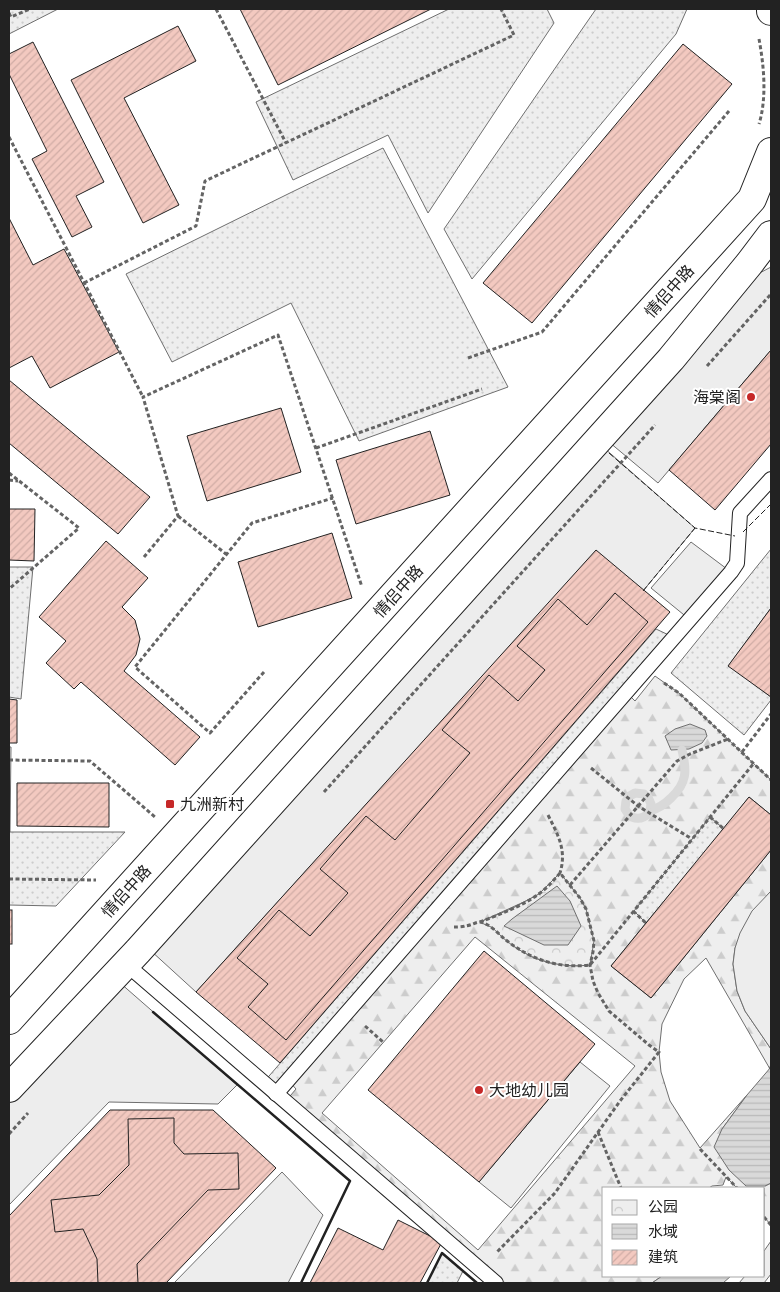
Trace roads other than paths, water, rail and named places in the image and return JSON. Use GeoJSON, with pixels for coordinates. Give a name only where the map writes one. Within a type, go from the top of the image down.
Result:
{"type":"FeatureCollection","features":[{"type":"Feature","properties":{"kind":"highway","name":"情侣中路"},"geometry":{"type":"LineString","coordinates":[[9,1020],[752,200],[771,152]]}},
{"type":"Feature","properties":{"kind":"highway"},"geometry":{"type":"LineString","coordinates":[[9,1088],[126,964],[671,359],[771,235]]}},
{"type":"Feature","properties":{"kind":"lane"},"geometry":{"type":"LineString","coordinates":[[276,1094],[540,790],[650,673],[737,563],[740,513],[771,479]]}},
{"type":"Feature","properties":{"kind":"lane"},"geometry":{"type":"LineString","coordinates":[[126,964],[496,1283]]}},
{"type":"Feature","properties":{"kind":"water"},"geometry":{"type":"Polygon","coordinates":[[[690,724],[705,730],[707,736],[702,743],[689,749],[671,750],[665,736],[675,729],[690,724]]]}},
{"type":"Feature","properties":{"kind":"water"},"geometry":{"type":"Polygon","coordinates":[[[557,886],[570,901],[581,926],[568,945],[544,945],[504,926],[512,919],[557,886]]]}},
{"type":"Feature","properties":{"kind":"water"},"geometry":{"type":"Polygon","coordinates":[[[771,1067],[771,1183],[765,1186],[746,1186],[729,1170],[714,1147],[722,1129],[771,1067]]]}},
{"type":"Feature","properties":{"kind":"water"},"geometry":{"type":"Polygon","coordinates":[[[661,1277],[730,1277],[723,1283],[652,1283],[661,1277]]]}},
{"type":"Feature","properties":{"kind":"waterway"},"geometry":{"type":"LineString","coordinates":[[648,797],[651,804],[650,811],[666,803],[680,787],[685,770],[682,750]]}},
{"type":"Feature","properties":{"kind":"waterway"},"geometry":{"type":"LineString","coordinates":[[628,797],[635,793],[644,794]]}},
{"type":"Feature","properties":{"kind":"waterway"},"geometry":{"type":"LineString","coordinates":[[626,801],[625,809],[629,815]]}},
{"type":"Feature","properties":{"kind":"waterway"},"geometry":{"type":"LineString","coordinates":[[632,817],[641,818],[649,813]]}},
{"type":"Feature","properties":{"kind":"place","name":"海棠阁"},"geometry":{"type":"Point","coordinates":[751,397]}},
{"type":"Feature","properties":{"kind":"place","name":"九洲新村"},"geometry":{"type":"Point","coordinates":[170,804]}},
{"type":"Feature","properties":{"kind":"place","name":"大地幼儿园"},"geometry":{"type":"Point","coordinates":[479,1090]}}]}
